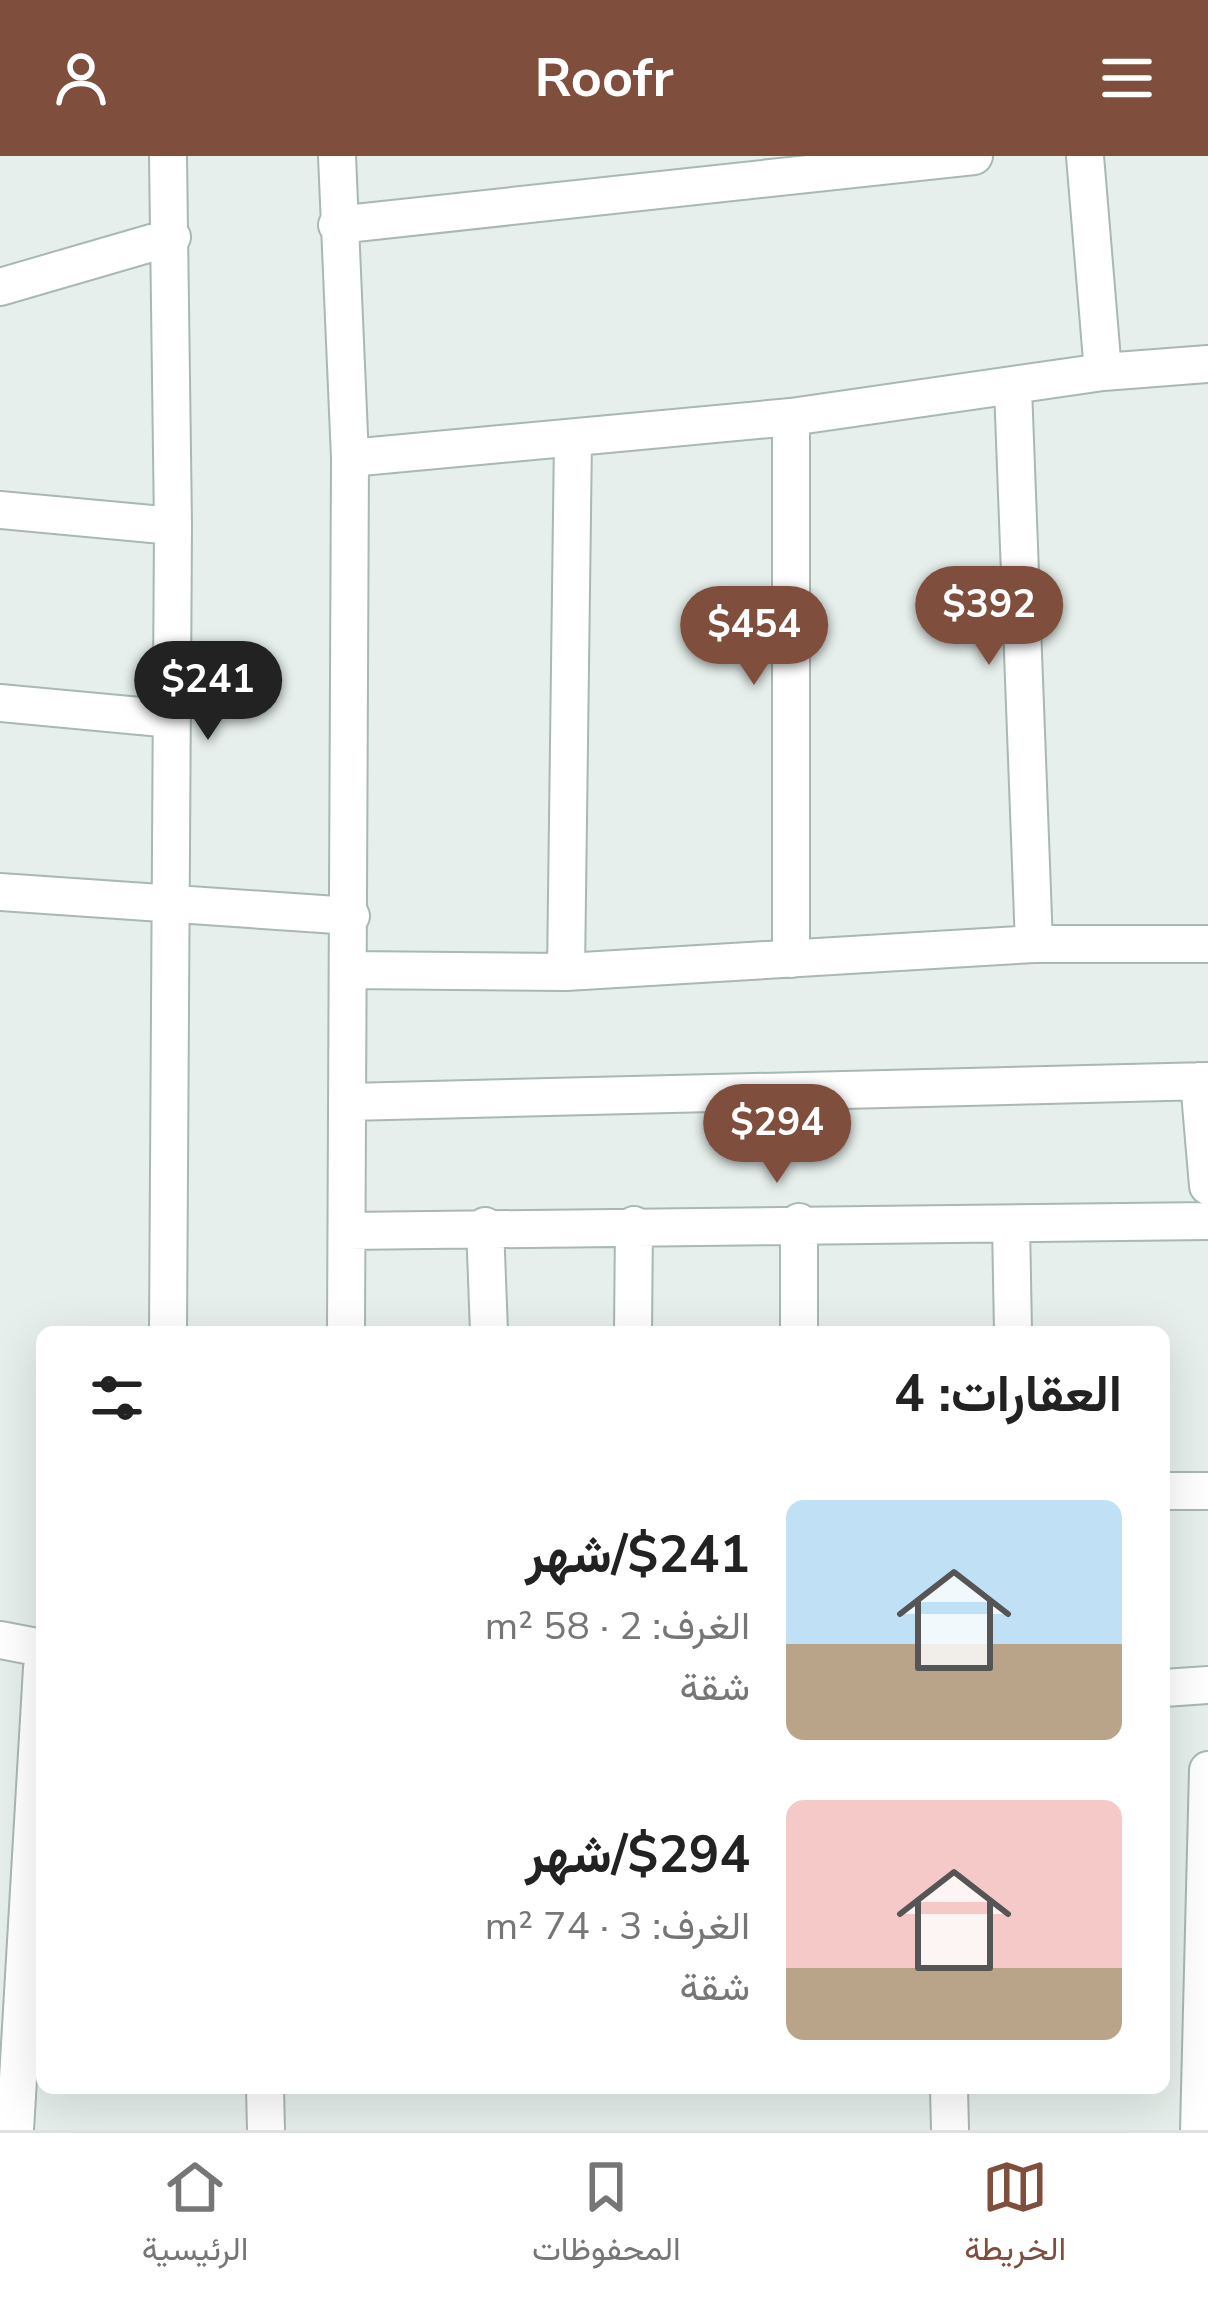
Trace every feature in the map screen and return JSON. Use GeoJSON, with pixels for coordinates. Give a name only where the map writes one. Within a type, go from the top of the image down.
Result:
{"type":"FeatureCollection","features":[{"type":"Feature","properties":{"kind":"street"},"geometry":{"type":"LineString","coordinates":[[168,156],[173,526],[168,1326]]}},
{"type":"Feature","properties":{"kind":"street"},"geometry":{"type":"LineString","coordinates":[[337,156],[350,458],[346,1326]]}},
{"type":"Feature","properties":{"kind":"street"},"geometry":{"type":"LineString","coordinates":[[338,225],[974,156]]}},
{"type":"Feature","properties":{"kind":"street"},"geometry":{"type":"LineString","coordinates":[[1085,156],[1102,371]]}},
{"type":"Feature","properties":{"kind":"street"},"geometry":{"type":"LineString","coordinates":[[0,287],[172,237]]}},
{"type":"Feature","properties":{"kind":"street"},"geometry":{"type":"LineString","coordinates":[[350,458],[790,416],[1013,388],[1102,371],[1208,364]]}},
{"type":"Feature","properties":{"kind":"street"},"geometry":{"type":"LineString","coordinates":[[1013,388],[1034,944]]}},
{"type":"Feature","properties":{"kind":"street"},"geometry":{"type":"LineString","coordinates":[[790,416],[791,959]]}},
{"type":"Feature","properties":{"kind":"street"},"geometry":{"type":"LineString","coordinates":[[566,972],[573,438]]}},
{"type":"Feature","properties":{"kind":"street"},"geometry":{"type":"LineString","coordinates":[[0,509],[173,526]]}},
{"type":"Feature","properties":{"kind":"street"},"geometry":{"type":"LineString","coordinates":[[0,703],[172,719]]}},
{"type":"Feature","properties":{"kind":"street"},"geometry":{"type":"LineString","coordinates":[[0,892],[171,908],[351,916]]}},
{"type":"Feature","properties":{"kind":"street"},"geometry":{"type":"LineString","coordinates":[[349,970],[566,972],[1034,944],[1208,944]]}},
{"type":"Feature","properties":{"kind":"street"},"geometry":{"type":"LineString","coordinates":[[348,1102],[1204,1081],[1208,1186]]}},
{"type":"Feature","properties":{"kind":"street"},"geometry":{"type":"LineString","coordinates":[[347,1232],[485,1226],[1208,1221]]}},
{"type":"Feature","properties":{"kind":"street"},"geometry":{"type":"LineString","coordinates":[[799,1222],[799,1326]]}},
{"type":"Feature","properties":{"kind":"street"},"geometry":{"type":"LineString","coordinates":[[1011,1224],[1012,1326]]}},
{"type":"Feature","properties":{"kind":"street"},"geometry":{"type":"LineString","coordinates":[[633,1326],[634,1225]]}},
{"type":"Feature","properties":{"kind":"street"},"geometry":{"type":"LineString","coordinates":[[485,1226],[489,1326]]}},
{"type":"Feature","properties":{"kind":"street"},"geometry":{"type":"LineString","coordinates":[[1170,1490],[1208,1491]]}},
{"type":"Feature","properties":{"kind":"street"},"geometry":{"type":"LineString","coordinates":[[0,1640],[36,1647]]}},
{"type":"Feature","properties":{"kind":"street"},"geometry":{"type":"LineString","coordinates":[[1170,1688],[1208,1685]]}},
{"type":"Feature","properties":{"kind":"street"},"geometry":{"type":"LineString","coordinates":[[11,2106],[36,1753]]}},
{"type":"Feature","properties":{"kind":"street"},"geometry":{"type":"LineString","coordinates":[[1199,2130],[1208,1770]]}},
{"type":"Feature","properties":{"kind":"street"},"geometry":{"type":"LineString","coordinates":[[266,2094],[266,2130]]}},
{"type":"Feature","properties":{"kind":"street"},"geometry":{"type":"LineString","coordinates":[[949,2094],[950,2130]]}}]}
